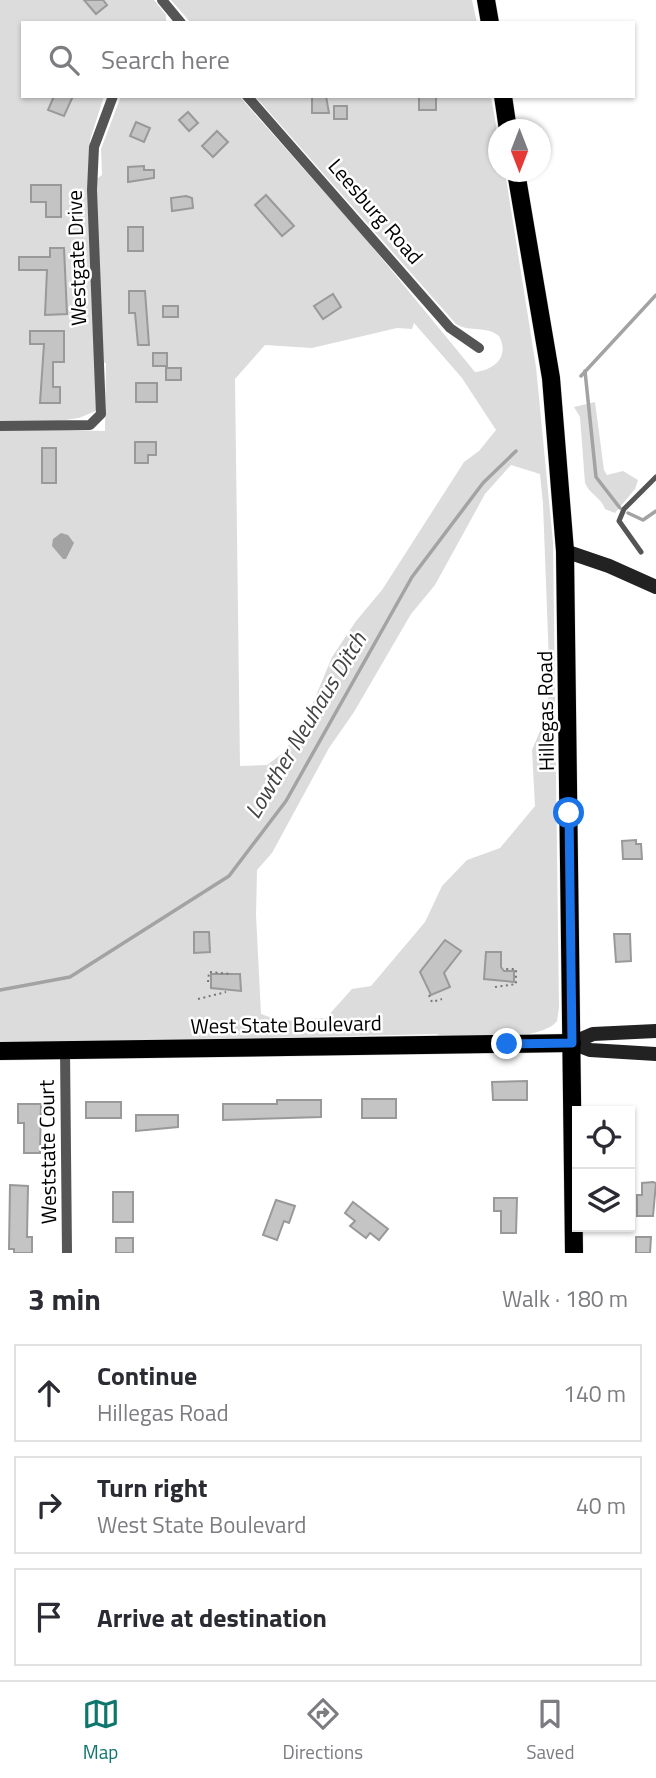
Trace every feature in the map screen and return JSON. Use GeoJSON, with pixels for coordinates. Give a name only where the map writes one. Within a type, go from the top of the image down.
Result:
{"type":"FeatureCollection","features":[{"type":"Feature","properties":{"kind":"main road"},"geometry":{"type":"LineString","coordinates":[[486,0],[490,21]]}},
{"type":"Feature","properties":{"kind":"main road"},"geometry":{"type":"LineString","coordinates":[[503,98],[506,119]]}},
{"type":"Feature","properties":{"kind":"main road","name":"Hillegas Road"},"geometry":{"type":"LineString","coordinates":[[518,182],[551,379],[565,551],[574,1253]]}},
{"type":"Feature","properties":{"kind":"main road"},"geometry":{"type":"LineString","coordinates":[[565,551],[609,566],[656,587]]}},
{"type":"Feature","properties":{"kind":"main road","name":"West State Boulevard"},"geometry":{"type":"LineString","coordinates":[[572,1043],[593,1034],[656,1031]]}},
{"type":"Feature","properties":{"kind":"main road","name":"West State Boulevard"},"geometry":{"type":"LineString","coordinates":[[0,1051],[572,1043],[590,1050],[656,1054]]}},
{"type":"Feature","properties":{"kind":"street"},"geometry":{"type":"LineString","coordinates":[[162,0],[178,21]]}},
{"type":"Feature","properties":{"kind":"street","name":"Westgate Drive"},"geometry":{"type":"LineString","coordinates":[[0,426],[81,426],[98,420],[102,408],[92,190],[94,147],[112,98]]}},
{"type":"Feature","properties":{"kind":"street","name":"Leesburg Road"},"geometry":{"type":"LineString","coordinates":[[249,98],[450,328],[478,348]]}},
{"type":"Feature","properties":{"kind":"street","name":"Weststate Court"},"geometry":{"type":"LineString","coordinates":[[65,1050],[67,1253]]}},
{"type":"Feature","properties":{"kind":"lane"},"geometry":{"type":"LineString","coordinates":[[641,552],[619,521],[624,509],[656,477]]}},
{"type":"Feature","properties":{"kind":"path"},"geometry":{"type":"LineString","coordinates":[[495,987],[516,984],[516,969],[505,968]]}},
{"type":"Feature","properties":{"kind":"path"},"geometry":{"type":"LineString","coordinates":[[208,982],[209,972],[231,974]]}},
{"type":"Feature","properties":{"kind":"path"},"geometry":{"type":"LineString","coordinates":[[198,999],[226,992]]}},
{"type":"Feature","properties":{"kind":"path"},"geometry":{"type":"LineString","coordinates":[[429,995],[432,1002],[442,999]]}},
{"type":"Feature","properties":{"kind":"shaded area"},"geometry":{"type":"Polygon","coordinates":[[[0,0],[154,0],[166,15],[166,21],[21,21],[21,98],[103,98],[90,140],[88,185],[102,175],[101,149],[120,98],[241,98],[365,238],[475,372],[482,371],[498,361],[503,350],[499,336],[489,331],[456,324],[257,98],[491,98],[495,119],[488,119],[488,182],[507,182],[536,367],[553,542],[559,1007],[557,1021],[536,1032],[503,1037],[441,1037],[437,1034],[0,1044],[0,0]],[[414,323],[412,329],[397,328],[312,348],[265,345],[235,379],[240,766],[267,765],[283,753],[305,722],[332,657],[356,621],[382,590],[464,462],[479,451],[496,430],[462,378],[414,323]],[[102,362],[98,410],[79,418],[58,421],[68,430],[105,431],[106,363],[102,362]],[[511,465],[485,494],[435,585],[411,614],[354,712],[329,748],[272,853],[257,870],[256,915],[261,1014],[281,1021],[326,1018],[352,989],[371,986],[425,922],[442,886],[467,860],[500,848],[535,806],[532,750],[543,724],[550,689],[540,474],[511,465]]]}},
{"type":"Feature","properties":{"kind":"shaded area"},"geometry":{"type":"Polygon","coordinates":[[[171,0],[472,0],[477,21],[189,21],[171,0]]]}},
{"type":"Feature","properties":{"kind":"shaded area"},"geometry":{"type":"Polygon","coordinates":[[[595,402],[604,470],[607,475],[623,471],[638,480],[635,489],[615,513],[605,509],[585,483],[580,417],[574,407],[595,402]]]}},
{"type":"Feature","properties":{"kind":"shaded area"},"geometry":{"type":"Polygon","coordinates":[[[61,533],[68,535],[74,543],[66,559],[52,546],[53,539],[61,533]]]}},
{"type":"Feature","properties":{"kind":"building"},"geometry":{"type":"Polygon","coordinates":[[[84,0],[103,0],[107,5],[96,14],[84,0]]]}},
{"type":"Feature","properties":{"kind":"building"},"geometry":{"type":"Polygon","coordinates":[[[53,98],[72,98],[64,116],[48,110],[53,98]]]}},
{"type":"Feature","properties":{"kind":"building"},"geometry":{"type":"Polygon","coordinates":[[[312,98],[326,98],[329,113],[312,113],[312,98]]]}},
{"type":"Feature","properties":{"kind":"building"},"geometry":{"type":"Polygon","coordinates":[[[419,98],[436,98],[436,110],[419,110],[419,98]]]}},
{"type":"Feature","properties":{"kind":"building"},"geometry":{"type":"Polygon","coordinates":[[[334,106],[347,106],[347,119],[334,119],[334,106]]]}},
{"type":"Feature","properties":{"kind":"building"},"geometry":{"type":"Polygon","coordinates":[[[188,112],[198,123],[189,131],[179,120],[188,112]]]}},
{"type":"Feature","properties":{"kind":"building"},"geometry":{"type":"Polygon","coordinates":[[[136,122],[150,128],[144,142],[130,136],[136,122]]]}},
{"type":"Feature","properties":{"kind":"building"},"geometry":{"type":"Polygon","coordinates":[[[217,131],[228,142],[213,157],[202,146],[217,131]]]}},
{"type":"Feature","properties":{"kind":"building"},"geometry":{"type":"Polygon","coordinates":[[[144,166],[144,170],[154,170],[154,178],[128,182],[128,167],[144,166]]]}},
{"type":"Feature","properties":{"kind":"building"},"geometry":{"type":"Polygon","coordinates":[[[31,185],[61,185],[61,217],[46,217],[46,202],[31,202],[31,185]]]}},
{"type":"Feature","properties":{"kind":"building"},"geometry":{"type":"Polygon","coordinates":[[[266,195],[294,226],[282,236],[255,205],[266,195]]]}},
{"type":"Feature","properties":{"kind":"building"},"geometry":{"type":"Polygon","coordinates":[[[171,198],[192,198],[193,208],[172,211],[171,198]]]}},
{"type":"Feature","properties":{"kind":"building"},"geometry":{"type":"Polygon","coordinates":[[[128,227],[143,227],[143,251],[128,251],[128,227]]]}},
{"type":"Feature","properties":{"kind":"building"},"geometry":{"type":"Polygon","coordinates":[[[50,248],[64,248],[67,314],[45,315],[47,270],[19,270],[19,257],[50,257],[50,248]]]}},
{"type":"Feature","properties":{"kind":"building"},"geometry":{"type":"Polygon","coordinates":[[[129,291],[145,291],[149,345],[138,345],[135,313],[129,313],[129,291]]]}},
{"type":"Feature","properties":{"kind":"building"},"geometry":{"type":"Polygon","coordinates":[[[333,294],[341,307],[323,319],[314,306],[333,294]]]}},
{"type":"Feature","properties":{"kind":"building"},"geometry":{"type":"Polygon","coordinates":[[[163,306],[178,306],[178,317],[163,317],[163,306]]]}},
{"type":"Feature","properties":{"kind":"building"},"geometry":{"type":"Polygon","coordinates":[[[30,331],[64,331],[64,362],[53,362],[53,387],[60,387],[60,403],[40,403],[44,344],[30,344],[30,331]]]}},
{"type":"Feature","properties":{"kind":"building"},"geometry":{"type":"Polygon","coordinates":[[[153,353],[167,353],[167,366],[153,366],[153,353]]]}},
{"type":"Feature","properties":{"kind":"building"},"geometry":{"type":"Polygon","coordinates":[[[166,368],[181,368],[181,380],[166,380],[166,368]]]}},
{"type":"Feature","properties":{"kind":"building"},"geometry":{"type":"Polygon","coordinates":[[[136,383],[157,383],[157,402],[136,402],[136,383]]]}},
{"type":"Feature","properties":{"kind":"building"},"geometry":{"type":"Polygon","coordinates":[[[135,442],[156,442],[156,455],[148,455],[148,463],[135,463],[135,442]]]}},
{"type":"Feature","properties":{"kind":"building"},"geometry":{"type":"Polygon","coordinates":[[[42,448],[56,448],[56,483],[42,483],[42,448]]]}},
{"type":"Feature","properties":{"kind":"building"},"geometry":{"type":"Polygon","coordinates":[[[636,840],[636,844],[641,844],[642,859],[623,859],[622,841],[636,840]]]}},
{"type":"Feature","properties":{"kind":"building"},"geometry":{"type":"Polygon","coordinates":[[[194,932],[209,932],[210,952],[194,953],[194,932]]]}},
{"type":"Feature","properties":{"kind":"building"},"geometry":{"type":"Polygon","coordinates":[[[614,934],[630,934],[631,961],[616,962],[614,934]]]}},
{"type":"Feature","properties":{"kind":"building"},"geometry":{"type":"Polygon","coordinates":[[[445,940],[461,951],[444,973],[450,987],[431,995],[420,972],[445,940]]]}},
{"type":"Feature","properties":{"kind":"building"},"geometry":{"type":"Polygon","coordinates":[[[486,952],[501,952],[501,967],[504,971],[514,971],[514,982],[484,979],[486,952]]]}},
{"type":"Feature","properties":{"kind":"building"},"geometry":{"type":"Polygon","coordinates":[[[211,974],[240,974],[241,991],[211,988],[211,974]]]}},
{"type":"Feature","properties":{"kind":"building"},"geometry":{"type":"Polygon","coordinates":[[[527,1081],[527,1100],[493,1100],[492,1082],[527,1081]]]}},
{"type":"Feature","properties":{"kind":"building"},"geometry":{"type":"Polygon","coordinates":[[[362,1099],[396,1099],[396,1118],[362,1118],[362,1099]]]}},
{"type":"Feature","properties":{"kind":"building"},"geometry":{"type":"Polygon","coordinates":[[[277,1100],[321,1100],[321,1117],[223,1120],[223,1104],[277,1104],[277,1100]]]}},
{"type":"Feature","properties":{"kind":"building"},"geometry":{"type":"Polygon","coordinates":[[[86,1102],[121,1102],[121,1118],[86,1118],[86,1102]]]}},
{"type":"Feature","properties":{"kind":"building"},"geometry":{"type":"Polygon","coordinates":[[[18,1104],[41,1104],[40,1153],[24,1153],[24,1123],[18,1123],[18,1104]]]}},
{"type":"Feature","properties":{"kind":"building"},"geometry":{"type":"Polygon","coordinates":[[[136,1115],[178,1115],[178,1127],[136,1131],[136,1115]]]}},
{"type":"Feature","properties":{"kind":"building"},"geometry":{"type":"Polygon","coordinates":[[[642,1183],[656,1183],[653,1216],[637,1216],[637,1195],[642,1195],[642,1183]]]}},
{"type":"Feature","properties":{"kind":"building"},"geometry":{"type":"Polygon","coordinates":[[[10,1185],[28,1186],[27,1237],[32,1237],[32,1253],[14,1253],[14,1249],[9,1249],[10,1185]]]}},
{"type":"Feature","properties":{"kind":"building"},"geometry":{"type":"Polygon","coordinates":[[[113,1192],[133,1192],[133,1222],[113,1222],[113,1192]]]}},
{"type":"Feature","properties":{"kind":"building"},"geometry":{"type":"Polygon","coordinates":[[[494,1198],[517,1198],[516,1233],[501,1233],[501,1211],[494,1211],[494,1198]]]}},
{"type":"Feature","properties":{"kind":"building"},"geometry":{"type":"Polygon","coordinates":[[[276,1200],[295,1206],[289,1223],[284,1221],[277,1240],[263,1235],[276,1200]]]}},
{"type":"Feature","properties":{"kind":"building"},"geometry":{"type":"Polygon","coordinates":[[[353,1202],[388,1229],[379,1240],[370,1233],[366,1238],[350,1226],[355,1221],[345,1213],[353,1202]]]}},
{"type":"Feature","properties":{"kind":"building"},"geometry":{"type":"Polygon","coordinates":[[[636,1237],[651,1237],[650,1253],[636,1253],[636,1237]]]}},
{"type":"Feature","properties":{"kind":"building"},"geometry":{"type":"Polygon","coordinates":[[[116,1238],[133,1238],[133,1253],[116,1253],[116,1238]]]}},
{"type":"Feature","properties":{"kind":"waterway","name":"Lowther Neuhaus Ditch"},"geometry":{"type":"LineString","coordinates":[[581,376],[656,295]]}},
{"type":"Feature","properties":{"kind":"waterway"},"geometry":{"type":"LineString","coordinates":[[585,371],[596,477],[620,508]]}},
{"type":"Feature","properties":{"kind":"waterway","name":"Lowther Neuhaus Ditch"},"geometry":{"type":"LineString","coordinates":[[0,990],[70,977],[229,876],[286,801],[412,577],[483,483],[516,451]]}},
{"type":"Feature","properties":{"kind":"waterway"},"geometry":{"type":"LineString","coordinates":[[628,513],[643,520],[656,511]]}},
{"type":"Feature","properties":{"kind":"route"},"geometry":{"type":"LineString","coordinates":[[507,1044],[572,1043],[569,813]]}}]}
